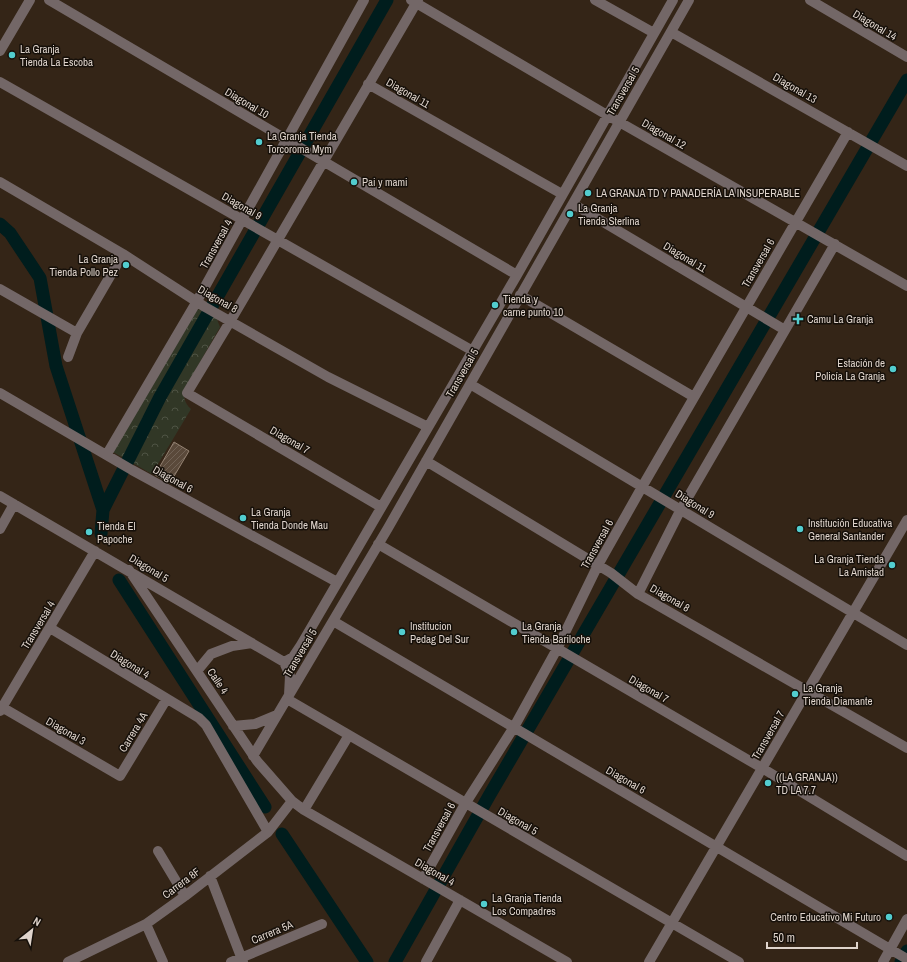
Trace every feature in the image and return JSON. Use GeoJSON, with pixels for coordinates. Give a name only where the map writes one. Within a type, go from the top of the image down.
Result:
{"type":"FeatureCollection","features":[{"type":"Feature","properties":{"kind":"street"},"geometry":{"type":"LineString","coordinates":[[0,51],[30,0]]}},
{"type":"Feature","properties":{"kind":"street","name":"Diagonal 10"},"geometry":{"type":"LineString","coordinates":[[49,0],[517,275]]}},
{"type":"Feature","properties":{"kind":"street","name":"Transversal 4"},"geometry":{"type":"LineString","coordinates":[[107,454],[201,304],[245,221],[291,143],[364,0]]}},
{"type":"Feature","properties":{"kind":"street"},"geometry":{"type":"LineString","coordinates":[[595,0],[654,33]]}},
{"type":"Feature","properties":{"kind":"street","name":"Transversal 5"},"geometry":{"type":"LineString","coordinates":[[284,662],[293,657],[301,645],[336,582],[517,275],[606,115],[673,0]]}},
{"type":"Feature","properties":{"kind":"street","name":"Transversal 5"},"geometry":{"type":"LineString","coordinates":[[254,756],[426,461],[689,0]]}},
{"type":"Feature","properties":{"kind":"street","name":"Diagonal 14"},"geometry":{"type":"LineString","coordinates":[[810,0],[903,55]]}},
{"type":"Feature","properties":{"kind":"street"},"geometry":{"type":"LineString","coordinates":[[228,318],[273,237],[368,84],[415,1]]}},
{"type":"Feature","properties":{"kind":"street","name":"Diagonal 12"},"geometry":{"type":"LineString","coordinates":[[415,1],[606,115],[907,286]]}},
{"type":"Feature","properties":{"kind":"street","name":"Diagonal 13"},"geometry":{"type":"LineString","coordinates":[[671,32],[907,166]]}},
{"type":"Feature","properties":{"kind":"street","name":"Diagonal 9"},"geometry":{"type":"LineString","coordinates":[[0,82],[473,351]]}},
{"type":"Feature","properties":{"kind":"street","name":"Diagonal 11"},"geometry":{"type":"LineString","coordinates":[[368,84],[562,194]]}},
{"type":"Feature","properties":{"kind":"street","name":"Transversal 6"},"geometry":{"type":"LineString","coordinates":[[432,884],[467,806],[518,730],[560,651],[598,566],[645,489],[694,397],[746,307],[798,224],[851,134]]}},
{"type":"Feature","properties":{"kind":"street","name":"Diagonal 8"},"geometry":{"type":"LineString","coordinates":[[0,182],[123,254],[201,304],[228,318],[328,377],[428,427]]}},
{"type":"Feature","properties":{"kind":"street","name":"Diagonal 11"},"geometry":{"type":"LineString","coordinates":[[573,204],[785,330]]}},
{"type":"Feature","properties":{"kind":"street"},"geometry":{"type":"LineString","coordinates":[[638,594],[676,507],[785,330],[835,244]]}},
{"type":"Feature","properties":{"kind":"street"},"geometry":{"type":"LineString","coordinates":[[68,357],[77,333],[123,254]]}},
{"type":"Feature","properties":{"kind":"street"},"geometry":{"type":"LineString","coordinates":[[0,289],[77,333]]}},
{"type":"Feature","properties":{"kind":"street"},"geometry":{"type":"LineString","coordinates":[[520,295],[694,397]]}},
{"type":"Feature","properties":{"kind":"street","name":"Diagonal 7"},"geometry":{"type":"LineString","coordinates":[[228,318],[187,393],[381,507]]}},
{"type":"Feature","properties":{"kind":"street","name":"Diagonal 9"},"geometry":{"type":"LineString","coordinates":[[470,384],[907,645]]}},
{"type":"Feature","properties":{"kind":"street","name":"Diagonal 6"},"geometry":{"type":"LineString","coordinates":[[0,393],[107,454],[132,470],[336,582]]}},
{"type":"Feature","properties":{"kind":"street","name":"Diagonal 8"},"geometry":{"type":"LineString","coordinates":[[426,461],[611,573],[638,594],[907,748]]}},
{"type":"Feature","properties":{"kind":"street","name":"Diagonal 5"},"geometry":{"type":"LineString","coordinates":[[0,496],[284,662]]}},
{"type":"Feature","properties":{"kind":"street"},"geometry":{"type":"LineString","coordinates":[[0,529],[14,504]]}},
{"type":"Feature","properties":{"kind":"street","name":"Transversal 7"},"geometry":{"type":"LineString","coordinates":[[649,962],[907,520]]}},
{"type":"Feature","properties":{"kind":"street","name":"Diagonal 7"},"geometry":{"type":"LineString","coordinates":[[378,544],[762,768],[907,856]]}},
{"type":"Feature","properties":{"kind":"street","name":"Transversal 4"},"geometry":{"type":"LineString","coordinates":[[1,709],[95,551]]}},
{"type":"Feature","properties":{"kind":"street","name":"Calle 4"},"geometry":{"type":"LineString","coordinates":[[125,568],[254,756],[292,801]]}},
{"type":"Feature","properties":{"kind":"street","name":"Diagonal 6"},"geometry":{"type":"LineString","coordinates":[[333,621],[907,959]]}},
{"type":"Feature","properties":{"kind":"street","name":"Diagonal 4"},"geometry":{"type":"LineString","coordinates":[[50,628],[166,700],[199,718],[206,724],[268,832]]}},
{"type":"Feature","properties":{"kind":"street"},"geometry":{"type":"LineString","coordinates":[[197,671],[211,654],[232,646],[252,643]]}},
{"type":"Feature","properties":{"kind":"street"},"geometry":{"type":"LineString","coordinates":[[284,662],[290,676],[288,698]]}},
{"type":"Feature","properties":{"kind":"street","name":"Diagonal 5"},"geometry":{"type":"LineString","coordinates":[[288,698],[467,806],[739,962]]}},
{"type":"Feature","properties":{"kind":"street","name":"Carrera 4A"},"geometry":{"type":"LineString","coordinates":[[120,776],[166,700]]}},
{"type":"Feature","properties":{"kind":"street","name":"Diagonal 3"},"geometry":{"type":"LineString","coordinates":[[1,709],[120,776]]}},
{"type":"Feature","properties":{"kind":"street"},"geometry":{"type":"LineString","coordinates":[[233,726],[255,724],[277,715]]}},
{"type":"Feature","properties":{"kind":"street"},"geometry":{"type":"LineString","coordinates":[[304,810],[349,735]]}},
{"type":"Feature","properties":{"kind":"street","name":"Diagonal 4"},"geometry":{"type":"LineString","coordinates":[[292,801],[304,810],[567,962]]}},
{"type":"Feature","properties":{"kind":"street","name":"Carrera 8F"},"geometry":{"type":"LineString","coordinates":[[68,962],[146,924],[185,896],[268,832],[292,801]]}},
{"type":"Feature","properties":{"kind":"street"},"geometry":{"type":"LineString","coordinates":[[158,851],[185,896]]}},
{"type":"Feature","properties":{"kind":"street"},"geometry":{"type":"LineString","coordinates":[[210,876],[238,961]]}},
{"type":"Feature","properties":{"kind":"street"},"geometry":{"type":"LineString","coordinates":[[426,962],[460,900]]}},
{"type":"Feature","properties":{"kind":"street"},"geometry":{"type":"LineString","coordinates":[[883,962],[907,919]]}},
{"type":"Feature","properties":{"kind":"street"},"geometry":{"type":"LineString","coordinates":[[146,924],[163,962]]}},
{"type":"Feature","properties":{"kind":"street","name":"Carrera 5A"},"geometry":{"type":"LineString","coordinates":[[238,961],[322,924]]}},
{"type":"Feature","properties":{"kind":"green space"},"geometry":{"type":"Polygon","coordinates":[[[204,309],[216,317],[220,327],[185,388],[185,399],[191,409],[152,474],[113,452],[193,310],[204,309]]]}},
{"type":"Feature","properties":{"kind":"building"},"geometry":{"type":"Polygon","coordinates":[[[174,442],[189,451],[170,483],[155,475],[174,442]]]}},
{"type":"Feature","properties":{"kind":"waterway"},"geometry":{"type":"LineString","coordinates":[[103,510],[160,397],[387,0]]}},
{"type":"Feature","properties":{"kind":"waterway"},"geometry":{"type":"LineString","coordinates":[[395,962],[489,796],[907,80]]}},
{"type":"Feature","properties":{"kind":"waterway"},"geometry":{"type":"LineString","coordinates":[[0,224],[10,233],[40,278],[56,366],[103,510],[101,534]]}},
{"type":"Feature","properties":{"kind":"waterway"},"geometry":{"type":"LineString","coordinates":[[119,580],[265,807]]}},
{"type":"Feature","properties":{"kind":"waterway"},"geometry":{"type":"LineString","coordinates":[[282,834],[367,962]]}},
{"type":"Feature","properties":{"kind":"waterway"},"geometry":{"type":"LineString","coordinates":[[901,962],[907,951]]}},
{"type":"Feature","properties":{"kind":"place","name":"La Granja Tienda La Escoba"},"geometry":{"type":"Point","coordinates":[12,55]}},
{"type":"Feature","properties":{"kind":"place","name":"La Granja Tienda Torcoroma Mym"},"geometry":{"type":"Point","coordinates":[259,142]}},
{"type":"Feature","properties":{"kind":"place","name":"Pai y mami"},"geometry":{"type":"Point","coordinates":[354,182]}},
{"type":"Feature","properties":{"kind":"place","name":"LA GRANJA TD Y PANADERÍA LA INSUPERABLE"},"geometry":{"type":"Point","coordinates":[588,193]}},
{"type":"Feature","properties":{"kind":"place","name":"La Granja Tienda Sterlina"},"geometry":{"type":"Point","coordinates":[570,214]}},
{"type":"Feature","properties":{"kind":"place","name":"La Granja Tienda Pollo Pez"},"geometry":{"type":"Point","coordinates":[126,265]}},
{"type":"Feature","properties":{"kind":"place","name":"Tienda y carne punto 10"},"geometry":{"type":"Point","coordinates":[495,305]}},
{"type":"Feature","properties":{"kind":"place","name":"Camu La Granja"},"geometry":{"type":"Point","coordinates":[798,319]}},
{"type":"Feature","properties":{"kind":"place","name":"Estación de Policía La Granja"},"geometry":{"type":"Point","coordinates":[893,369]}},
{"type":"Feature","properties":{"kind":"place","name":"La Granja Tienda Donde Mau"},"geometry":{"type":"Point","coordinates":[243,518]}},
{"type":"Feature","properties":{"kind":"place","name":"Institución Educativa General Santander"},"geometry":{"type":"Point","coordinates":[800,529]}},
{"type":"Feature","properties":{"kind":"place","name":"Tienda El Papoche"},"geometry":{"type":"Point","coordinates":[89,532]}},
{"type":"Feature","properties":{"kind":"place","name":"La Granja Tienda La Amistad"},"geometry":{"type":"Point","coordinates":[892,565]}},
{"type":"Feature","properties":{"kind":"place","name":"Institucion Pedag Del Sur"},"geometry":{"type":"Point","coordinates":[402,632]}},
{"type":"Feature","properties":{"kind":"place","name":"La Granja Tienda Bariloche"},"geometry":{"type":"Point","coordinates":[514,632]}},
{"type":"Feature","properties":{"kind":"place","name":"La Granja Tienda Diamante"},"geometry":{"type":"Point","coordinates":[795,694]}},
{"type":"Feature","properties":{"kind":"place","name":"((LA GRANJA)) TD LA 7.7"},"geometry":{"type":"Point","coordinates":[768,783]}},
{"type":"Feature","properties":{"kind":"place","name":"La Granja Tienda Los Compadres"},"geometry":{"type":"Point","coordinates":[484,904]}},
{"type":"Feature","properties":{"kind":"place","name":"Centro Educativo Mi Futuro"},"geometry":{"type":"Point","coordinates":[889,917]}}]}
